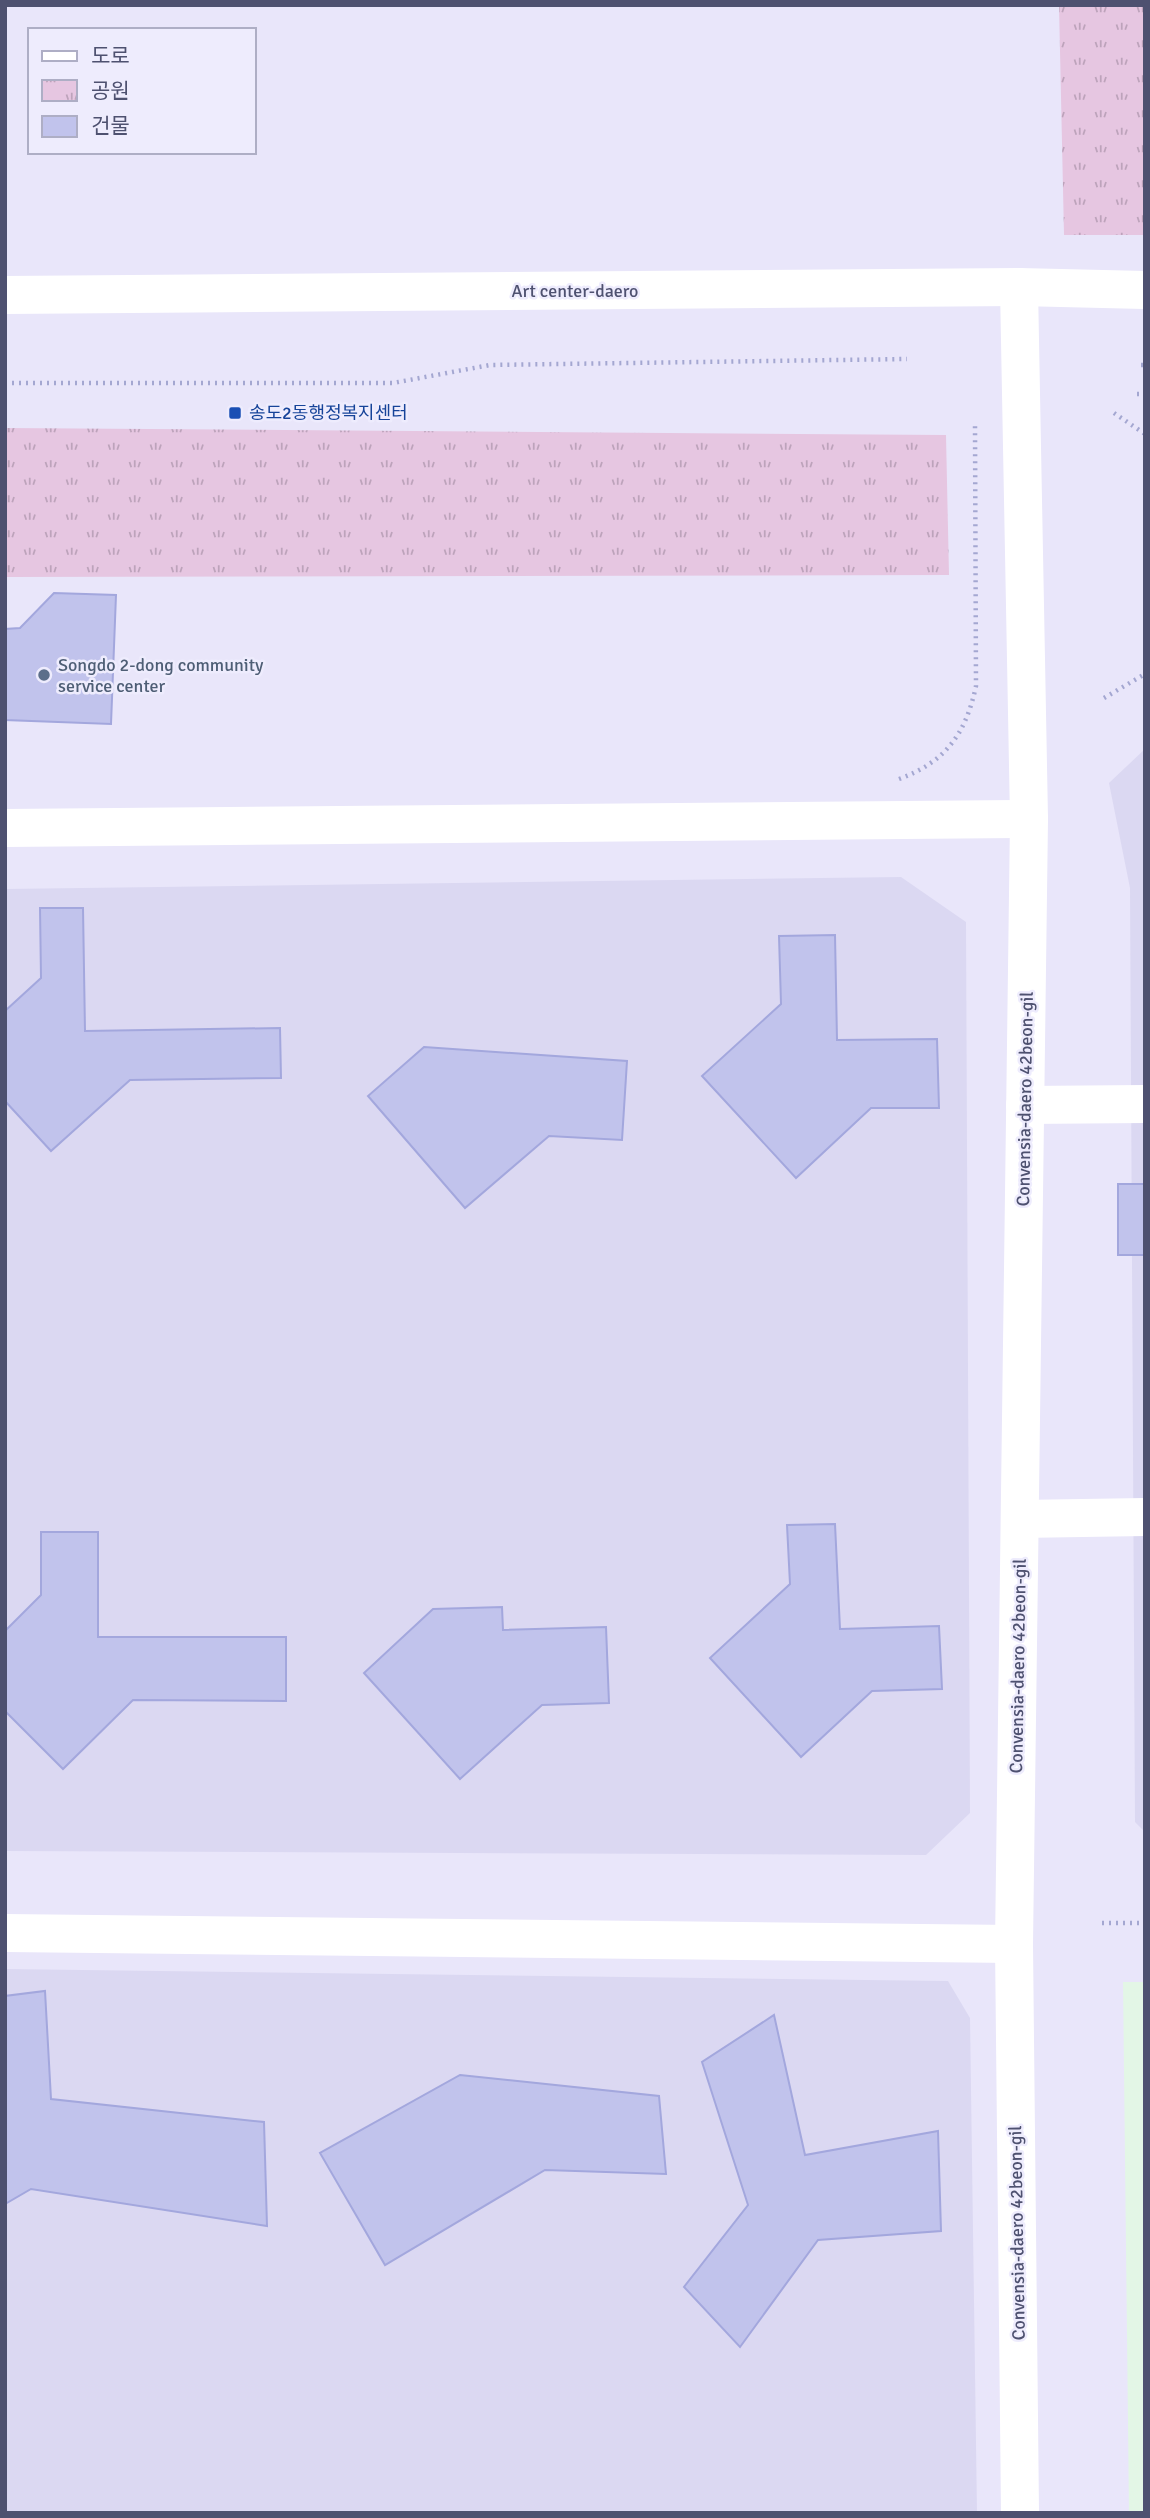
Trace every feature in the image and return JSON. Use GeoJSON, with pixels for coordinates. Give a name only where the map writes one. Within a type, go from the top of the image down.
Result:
{"type":"FeatureCollection","features":[{"type":"Feature","properties":{"kind":"street","name":"Art center-daero"},"geometry":{"type":"LineString","coordinates":[[5,295],[1019,287],[1145,290]]}},
{"type":"Feature","properties":{"kind":"street","name":"Convensia-daero 42beon-gil"},"geometry":{"type":"LineString","coordinates":[[1019,287],[1028,819],[1014,1944],[1020,2513]]}},
{"type":"Feature","properties":{"kind":"street"},"geometry":{"type":"LineString","coordinates":[[5,828],[1028,819]]}},
{"type":"Feature","properties":{"kind":"street"},"geometry":{"type":"LineString","coordinates":[[1025,1105],[1145,1104]]}},
{"type":"Feature","properties":{"kind":"street"},"geometry":{"type":"LineString","coordinates":[[1020,1519],[1145,1517]]}},
{"type":"Feature","properties":{"kind":"street"},"geometry":{"type":"LineString","coordinates":[[5,1933],[1014,1944]]}},
{"type":"Feature","properties":{"kind":"path"},"geometry":{"type":"LineString","coordinates":[[5,383],[393,383],[491,365],[907,359]]}},
{"type":"Feature","properties":{"kind":"path"},"geometry":{"type":"LineString","coordinates":[[1137,394],[1145,394]]}},
{"type":"Feature","properties":{"kind":"path"},"geometry":{"type":"LineString","coordinates":[[1114,413],[1145,435]]}},
{"type":"Feature","properties":{"kind":"path"},"geometry":{"type":"LineString","coordinates":[[897,779],[914,774],[939,756],[959,735],[970,713],[976,686],[975,423]]}},
{"type":"Feature","properties":{"kind":"path"},"geometry":{"type":"LineString","coordinates":[[1104,698],[1145,674]]}},
{"type":"Feature","properties":{"kind":"path"},"geometry":{"type":"LineString","coordinates":[[1102,1923],[1145,1923]]}},
{"type":"Feature","properties":{"kind":"shaded area"},"geometry":{"type":"Polygon","coordinates":[[[1145,749],[1145,1832],[1135,1822],[1130,888],[1109,783],[1145,749]]]}},
{"type":"Feature","properties":{"kind":"shaded area"},"geometry":{"type":"Polygon","coordinates":[[[901,877],[966,922],[970,1813],[926,1855],[5,1851],[5,889],[901,877]]]}},
{"type":"Feature","properties":{"kind":"shaded area"},"geometry":{"type":"Polygon","coordinates":[[[5,1969],[948,1981],[970,2018],[977,2513],[5,2513],[5,1969]]]}},
{"type":"Feature","properties":{"kind":"shaded area"},"geometry":{"type":"Polygon","coordinates":[[[1123,1982],[1145,1982],[1145,2511],[1129,2511],[1123,1982]]]}},
{"type":"Feature","properties":{"kind":"green space"},"geometry":{"type":"Polygon","coordinates":[[[1059,5],[1145,5],[1145,235],[1064,235],[1059,5]]]}},
{"type":"Feature","properties":{"kind":"green space"},"geometry":{"type":"Polygon","coordinates":[[[5,428],[946,435],[949,575],[5,577],[5,428]]]}},
{"type":"Feature","properties":{"kind":"building"},"geometry":{"type":"Polygon","coordinates":[[[54,593],[116,595],[111,724],[5,720],[5,629],[20,628],[54,593]]]}},
{"type":"Feature","properties":{"kind":"building"},"geometry":{"type":"Polygon","coordinates":[[[40,908],[83,908],[85,1031],[280,1028],[281,1078],[130,1080],[51,1151],[5,1101],[5,1011],[41,978],[40,908]]]}},
{"type":"Feature","properties":{"kind":"building"},"geometry":{"type":"Polygon","coordinates":[[[835,935],[837,1040],[937,1039],[939,1108],[871,1108],[796,1178],[702,1076],[781,1004],[779,936],[835,935]]]}},
{"type":"Feature","properties":{"kind":"building"},"geometry":{"type":"Polygon","coordinates":[[[424,1047],[627,1061],[622,1140],[549,1136],[465,1208],[368,1096],[424,1047]]]}},
{"type":"Feature","properties":{"kind":"building"},"geometry":{"type":"Polygon","coordinates":[[[1118,1184],[1145,1184],[1145,1255],[1118,1255],[1118,1184]]]}},
{"type":"Feature","properties":{"kind":"building"},"geometry":{"type":"Polygon","coordinates":[[[835,1524],[840,1629],[939,1626],[942,1689],[872,1691],[801,1757],[710,1658],[790,1584],[787,1525],[835,1524]]]}},
{"type":"Feature","properties":{"kind":"building"},"geometry":{"type":"Polygon","coordinates":[[[41,1532],[98,1532],[98,1637],[286,1637],[286,1701],[133,1700],[63,1769],[5,1711],[5,1631],[41,1595],[41,1532]]]}},
{"type":"Feature","properties":{"kind":"building"},"geometry":{"type":"Polygon","coordinates":[[[502,1607],[503,1630],[606,1627],[609,1703],[542,1705],[460,1779],[364,1673],[433,1609],[502,1607]]]}},
{"type":"Feature","properties":{"kind":"building"},"geometry":{"type":"Polygon","coordinates":[[[45,1991],[51,2099],[264,2122],[267,2226],[31,2189],[5,2204],[5,1996],[45,1991]]]}},
{"type":"Feature","properties":{"kind":"building"},"geometry":{"type":"Polygon","coordinates":[[[774,2015],[805,2155],[938,2131],[941,2231],[818,2240],[740,2347],[684,2287],[748,2205],[702,2062],[774,2015]]]}},
{"type":"Feature","properties":{"kind":"building"},"geometry":{"type":"Polygon","coordinates":[[[460,2075],[659,2096],[666,2174],[545,2170],[385,2265],[320,2153],[460,2075]]]}},
{"type":"Feature","properties":{"kind":"place","name":"송도2동행정복지센터"},"geometry":{"type":"Point","coordinates":[235,413]}},
{"type":"Feature","properties":{"kind":"place","name":"Songdo 2-dong community service center"},"geometry":{"type":"Point","coordinates":[44,675]}}]}
